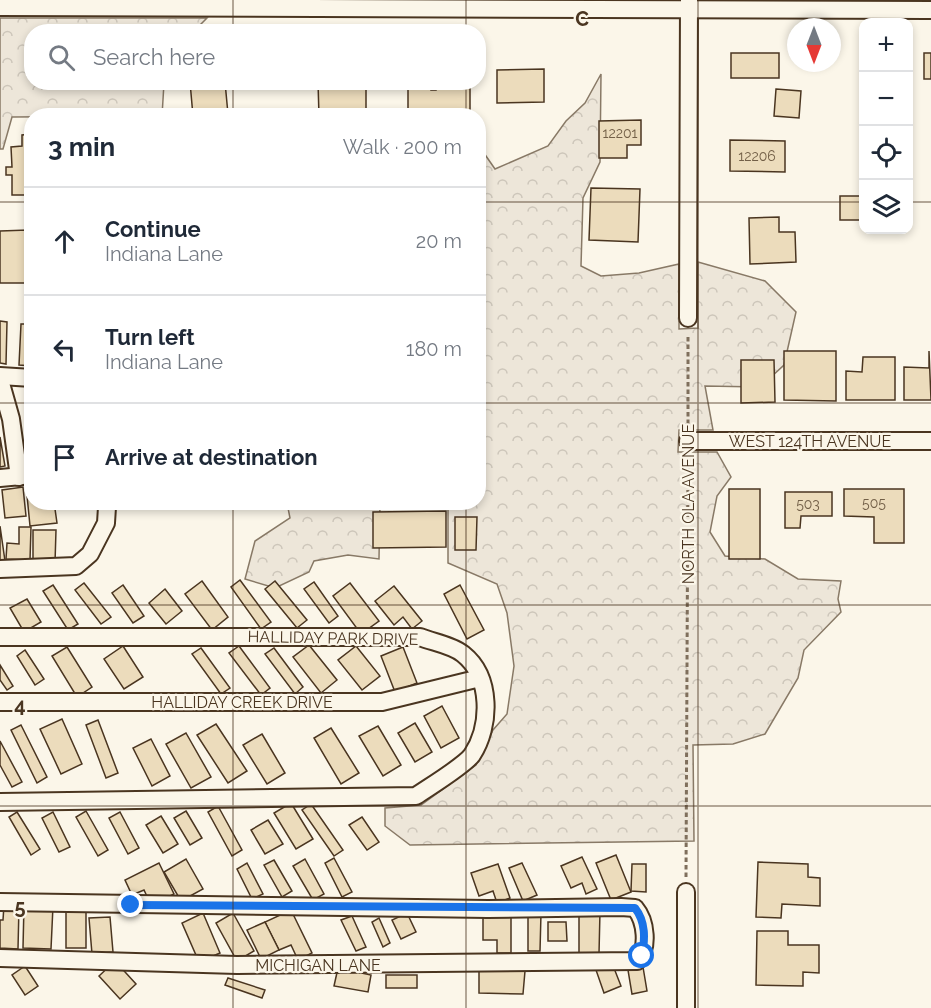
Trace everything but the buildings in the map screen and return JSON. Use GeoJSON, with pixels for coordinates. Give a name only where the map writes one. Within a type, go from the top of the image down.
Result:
{"type":"FeatureCollection","features":[{"type":"Feature","properties":{"kind":"street"},"geometry":{"type":"LineString","coordinates":[[0,7],[689,4],[931,10]]}},
{"type":"Feature","properties":{"kind":"street"},"geometry":{"type":"LineString","coordinates":[[688,318],[689,4]]}},
{"type":"Feature","properties":{"kind":"street"},"geometry":{"type":"LineString","coordinates":[[24,378],[0,378],[24,472]]}},
{"type":"Feature","properties":{"kind":"street","name":"WEST 124TH AVENUE"},"geometry":{"type":"LineString","coordinates":[[688,441],[931,441]]}},
{"type":"Feature","properties":{"kind":"street"},"geometry":{"type":"LineString","coordinates":[[0,478],[24,476]]}},
{"type":"Feature","properties":{"kind":"street"},"geometry":{"type":"LineString","coordinates":[[0,569],[76,566],[90,554],[106,523],[107,510]]}},
{"type":"Feature","properties":{"kind":"street","name":"HALLIDAY PARK DRIVE"},"geometry":{"type":"LineString","coordinates":[[0,637],[420,637],[463,653],[480,678],[486,698],[484,728],[471,756],[416,796],[0,802]]}},
{"type":"Feature","properties":{"kind":"street","name":"HALLIDAY CREEK DRIVE"},"geometry":{"type":"LineString","coordinates":[[0,702],[382,702],[480,678]]}},
{"type":"Feature","properties":{"kind":"street"},"geometry":{"type":"LineString","coordinates":[[686,892],[686,1008]]}},
{"type":"Feature","properties":{"kind":"street","name":"MICHIGAN LANE"},"geometry":{"type":"LineString","coordinates":[[0,902],[155,906],[635,908],[642,917],[644,943],[642,956],[637,961],[237,965],[0,958]]}},
{"type":"Feature","properties":{"kind":"path","name":"NORTH OLA AVENUE"},"geometry":{"type":"LineString","coordinates":[[686,892],[688,318]]}},
{"type":"Feature","properties":{"kind":"green space"},"geometry":{"type":"Polygon","coordinates":[[[0,18],[207,18],[201,24],[24,24],[24,90],[164,90],[162,108],[24,108],[24,117],[12,117],[3,149],[0,149],[0,18]]]}},
{"type":"Feature","properties":{"kind":"green space"},"geometry":{"type":"Polygon","coordinates":[[[601,74],[600,162],[583,198],[581,266],[601,276],[639,273],[679,264],[679,329],[698,328],[698,262],[765,281],[796,312],[784,365],[760,387],[705,386],[713,430],[679,430],[678,452],[717,452],[731,477],[717,496],[710,532],[725,556],[765,559],[798,579],[841,581],[838,599],[841,612],[804,650],[798,678],[765,734],[733,744],[693,745],[694,841],[410,845],[385,826],[385,808],[421,805],[476,765],[493,730],[507,714],[514,666],[507,613],[497,584],[448,563],[448,510],[486,510],[486,156],[495,169],[548,146],[566,121],[585,103],[601,74]]]}},
{"type":"Feature","properties":{"kind":"green space"},"geometry":{"type":"Polygon","coordinates":[[[288,510],[380,510],[379,559],[348,555],[314,561],[309,572],[275,588],[245,579],[255,541],[290,518],[288,510]]]}},
{"type":"Feature","properties":{"kind":"route"},"geometry":{"type":"LineString","coordinates":[[131,905],[488,909],[635,908],[642,917],[644,943],[642,956]]}}]}
